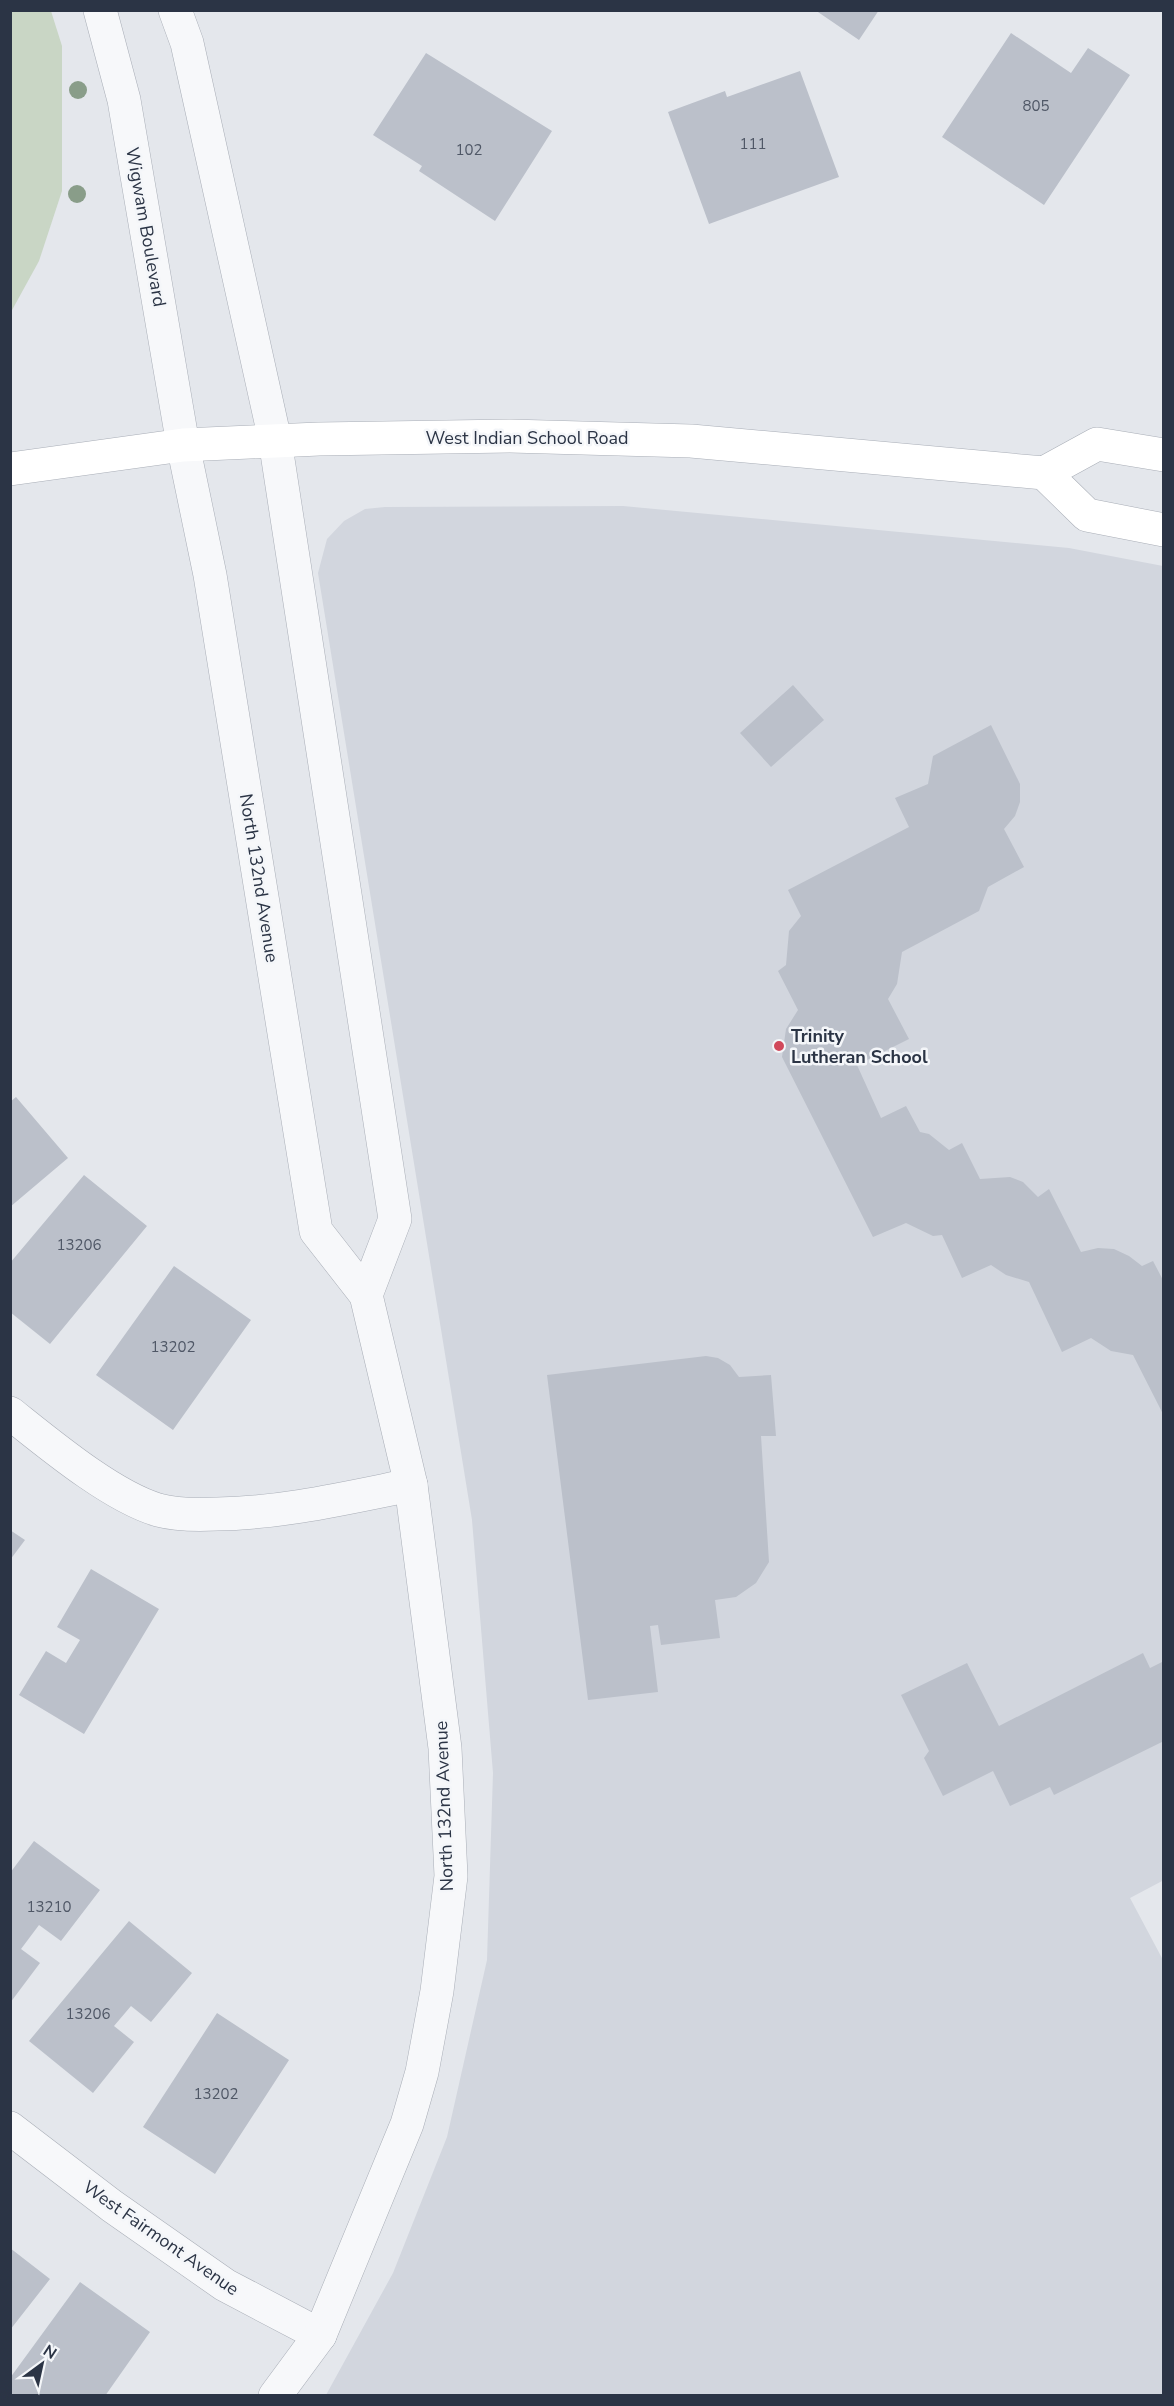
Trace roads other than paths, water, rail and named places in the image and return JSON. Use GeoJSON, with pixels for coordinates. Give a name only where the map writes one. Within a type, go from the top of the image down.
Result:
{"type":"FeatureCollection","features":[{"type":"Feature","properties":{"kind":"main road","name":"West Indian School Road"},"geometry":{"type":"LineString","coordinates":[[10,469],[183,445],[275,440],[510,436],[691,441],[1044,473]]}},
{"type":"Feature","properties":{"kind":"main road"},"geometry":{"type":"LineString","coordinates":[[1164,455],[1097,444],[1044,473],[1087,515],[1164,530]]}},
{"type":"Feature","properties":{"kind":"street","name":"Wigwam Boulevard"},"geometry":{"type":"LineString","coordinates":[[100,10],[124,99],[183,445]]}},
{"type":"Feature","properties":{"kind":"street"},"geometry":{"type":"LineString","coordinates":[[175,10],[187,44],[275,440],[395,1219],[366,1295]]}},
{"type":"Feature","properties":{"kind":"street","name":"North 132nd Avenue"},"geometry":{"type":"LineString","coordinates":[[183,445],[210,575],[316,1231],[366,1295],[411,1485],[446,1748],[451,1876],[437,1991],[414,2104],[384,2183],[320,2335],[275,2396]]}},
{"type":"Feature","properties":{"kind":"street"},"geometry":{"type":"LineString","coordinates":[[10,1413],[60,1454],[132,1499],[159,1510],[189,1515],[254,1513],[299,1508],[411,1485]]}},
{"type":"Feature","properties":{"kind":"street","name":"West Fairmont Avenue"},"geometry":{"type":"LineString","coordinates":[[10,2128],[112,2206],[225,2285],[320,2335]]}},
{"type":"Feature","properties":{"kind":"place","name":"Trinity Lutheran School"},"geometry":{"type":"Point","coordinates":[779,1046]}}]}
